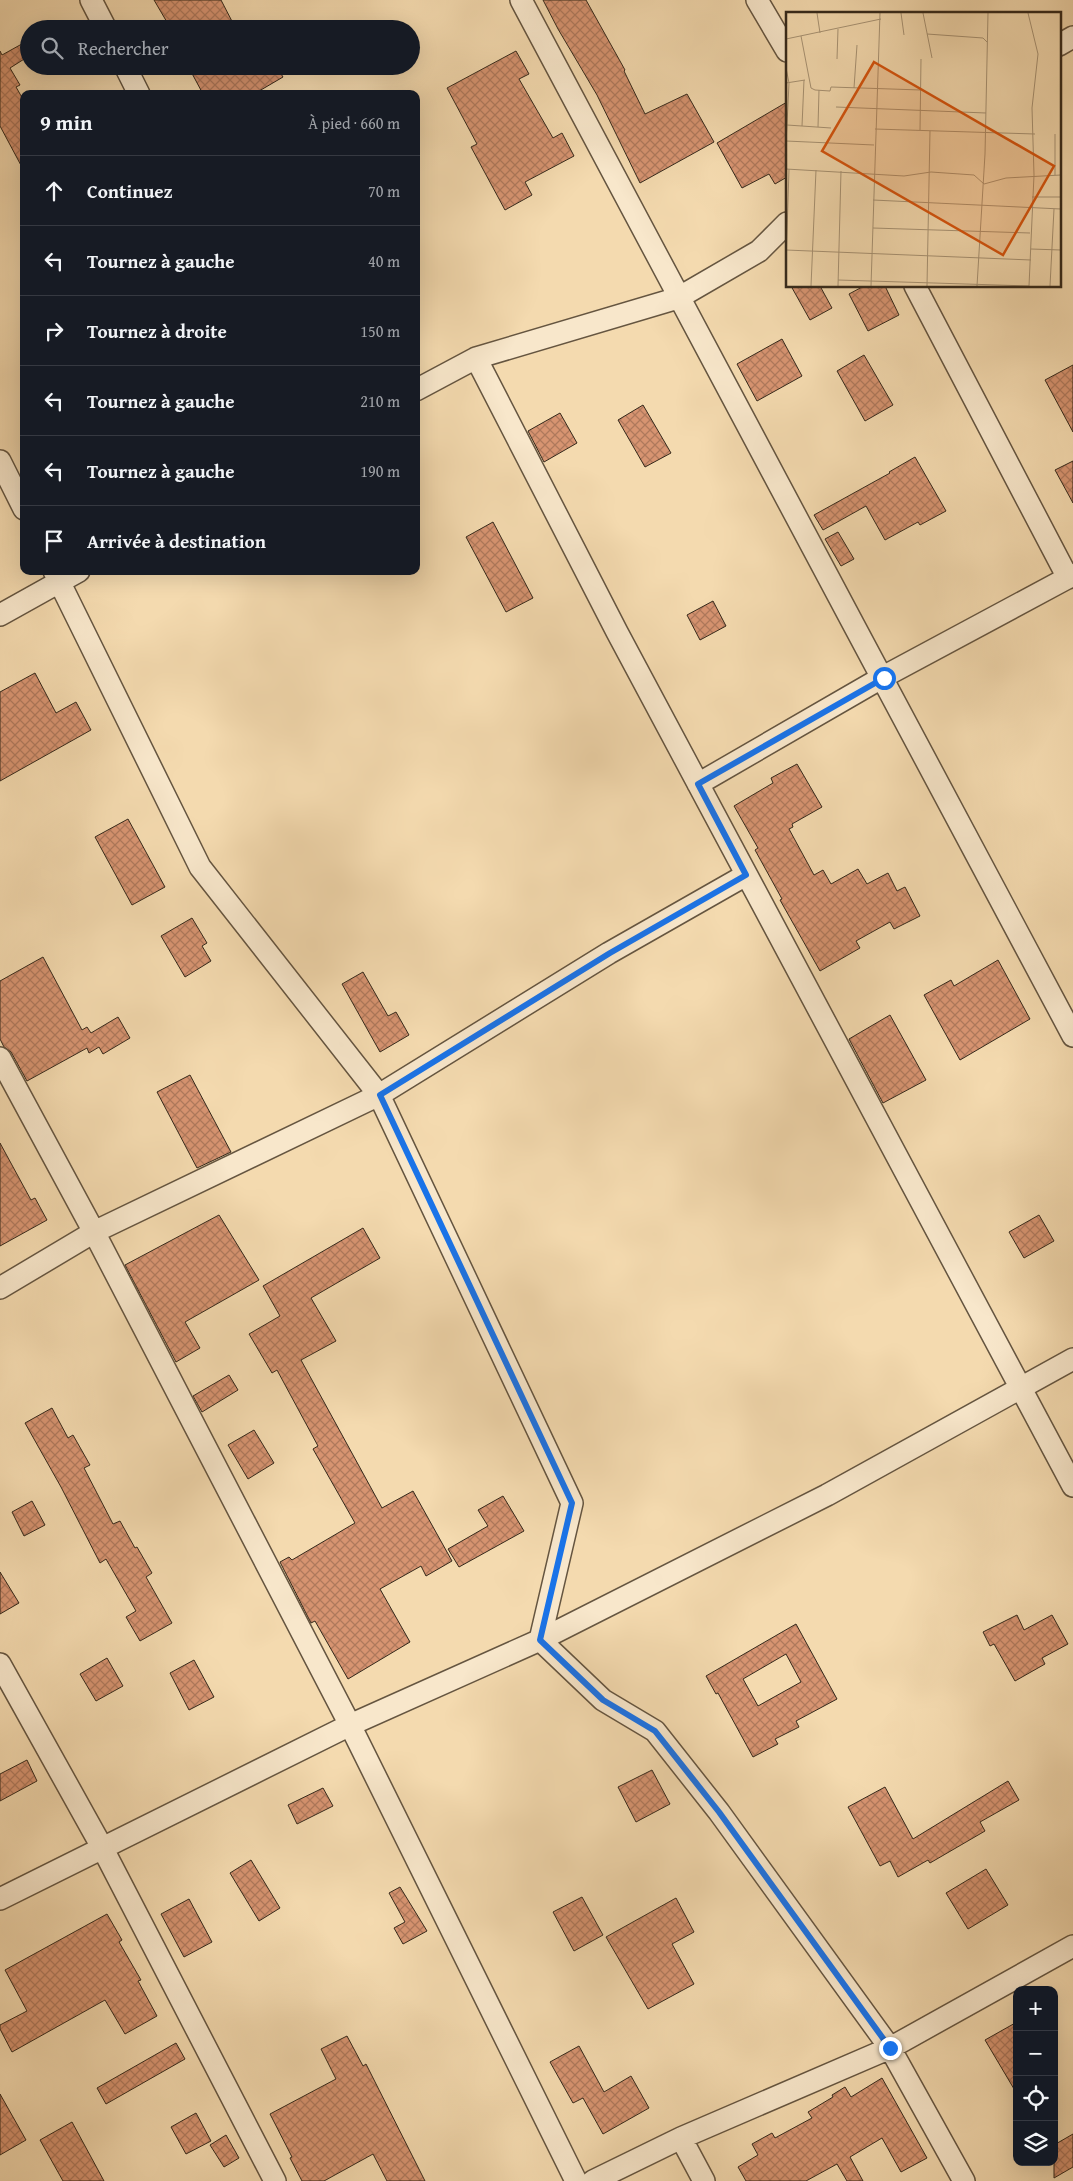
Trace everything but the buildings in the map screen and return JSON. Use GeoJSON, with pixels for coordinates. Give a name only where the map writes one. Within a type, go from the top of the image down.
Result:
{"type":"FeatureCollection","features":[{"type":"Feature","properties":{"kind":"street"},"geometry":{"type":"LineString","coordinates":[[91,0],[101,20]]}},
{"type":"Feature","properties":{"kind":"street"},"geometry":{"type":"LineString","coordinates":[[521,0],[678,298],[884,678],[1073,1036]]}},
{"type":"Feature","properties":{"kind":"street"},"geometry":{"type":"LineString","coordinates":[[757,0],[786,49]]}},
{"type":"Feature","properties":{"kind":"street"},"geometry":{"type":"LineString","coordinates":[[1060,44],[1073,37]]}},
{"type":"Feature","properties":{"kind":"street"},"geometry":{"type":"LineString","coordinates":[[130,75],[137,90]]}},
{"type":"Feature","properties":{"kind":"street"},"geometry":{"type":"LineString","coordinates":[[420,388],[476,358],[678,298],[759,251],[786,224]]}},
{"type":"Feature","properties":{"kind":"street"},"geometry":{"type":"LineString","coordinates":[[698,784],[884,678],[1070,576],[916,288]]}},
{"type":"Feature","properties":{"kind":"street"},"geometry":{"type":"LineString","coordinates":[[476,358],[617,632],[1073,1486]]}},
{"type":"Feature","properties":{"kind":"street"},"geometry":{"type":"LineString","coordinates":[[0,461],[20,501]]}},
{"type":"Feature","properties":{"kind":"street"},"geometry":{"type":"LineString","coordinates":[[0,615],[57,576],[200,867],[380,1095],[572,1503],[540,1640]]}},
{"type":"Feature","properties":{"kind":"street"},"geometry":{"type":"LineString","coordinates":[[0,1288],[94,1232],[380,1095],[610,953],[746,875]]}},
{"type":"Feature","properties":{"kind":"street"},"geometry":{"type":"LineString","coordinates":[[0,1058],[94,1232],[350,1725],[576,2181]]}},
{"type":"Feature","properties":{"kind":"street"},"geometry":{"type":"LineString","coordinates":[[0,1899],[350,1725],[540,1640],[827,1495],[1073,1359]]}},
{"type":"Feature","properties":{"kind":"street"},"geometry":{"type":"LineString","coordinates":[[540,1640],[603,1700],[655,1731],[719,1812],[890,2048],[964,2181]]}},
{"type":"Feature","properties":{"kind":"street"},"geometry":{"type":"LineString","coordinates":[[0,1664],[103,1849],[275,2181]]}},
{"type":"Feature","properties":{"kind":"street"},"geometry":{"type":"LineString","coordinates":[[593,2181],[681,2138],[890,2048],[1073,1946]]}},
{"type":"Feature","properties":{"kind":"street"},"geometry":{"type":"LineString","coordinates":[[681,2138],[704,2181]]}},
{"type":"Feature","properties":{"kind":"route"},"geometry":{"type":"LineString","coordinates":[[884,678],[698,784],[746,875],[610,953],[380,1095],[572,1503],[540,1640],[603,1700],[655,1731],[719,1812],[890,2048]]}}]}
